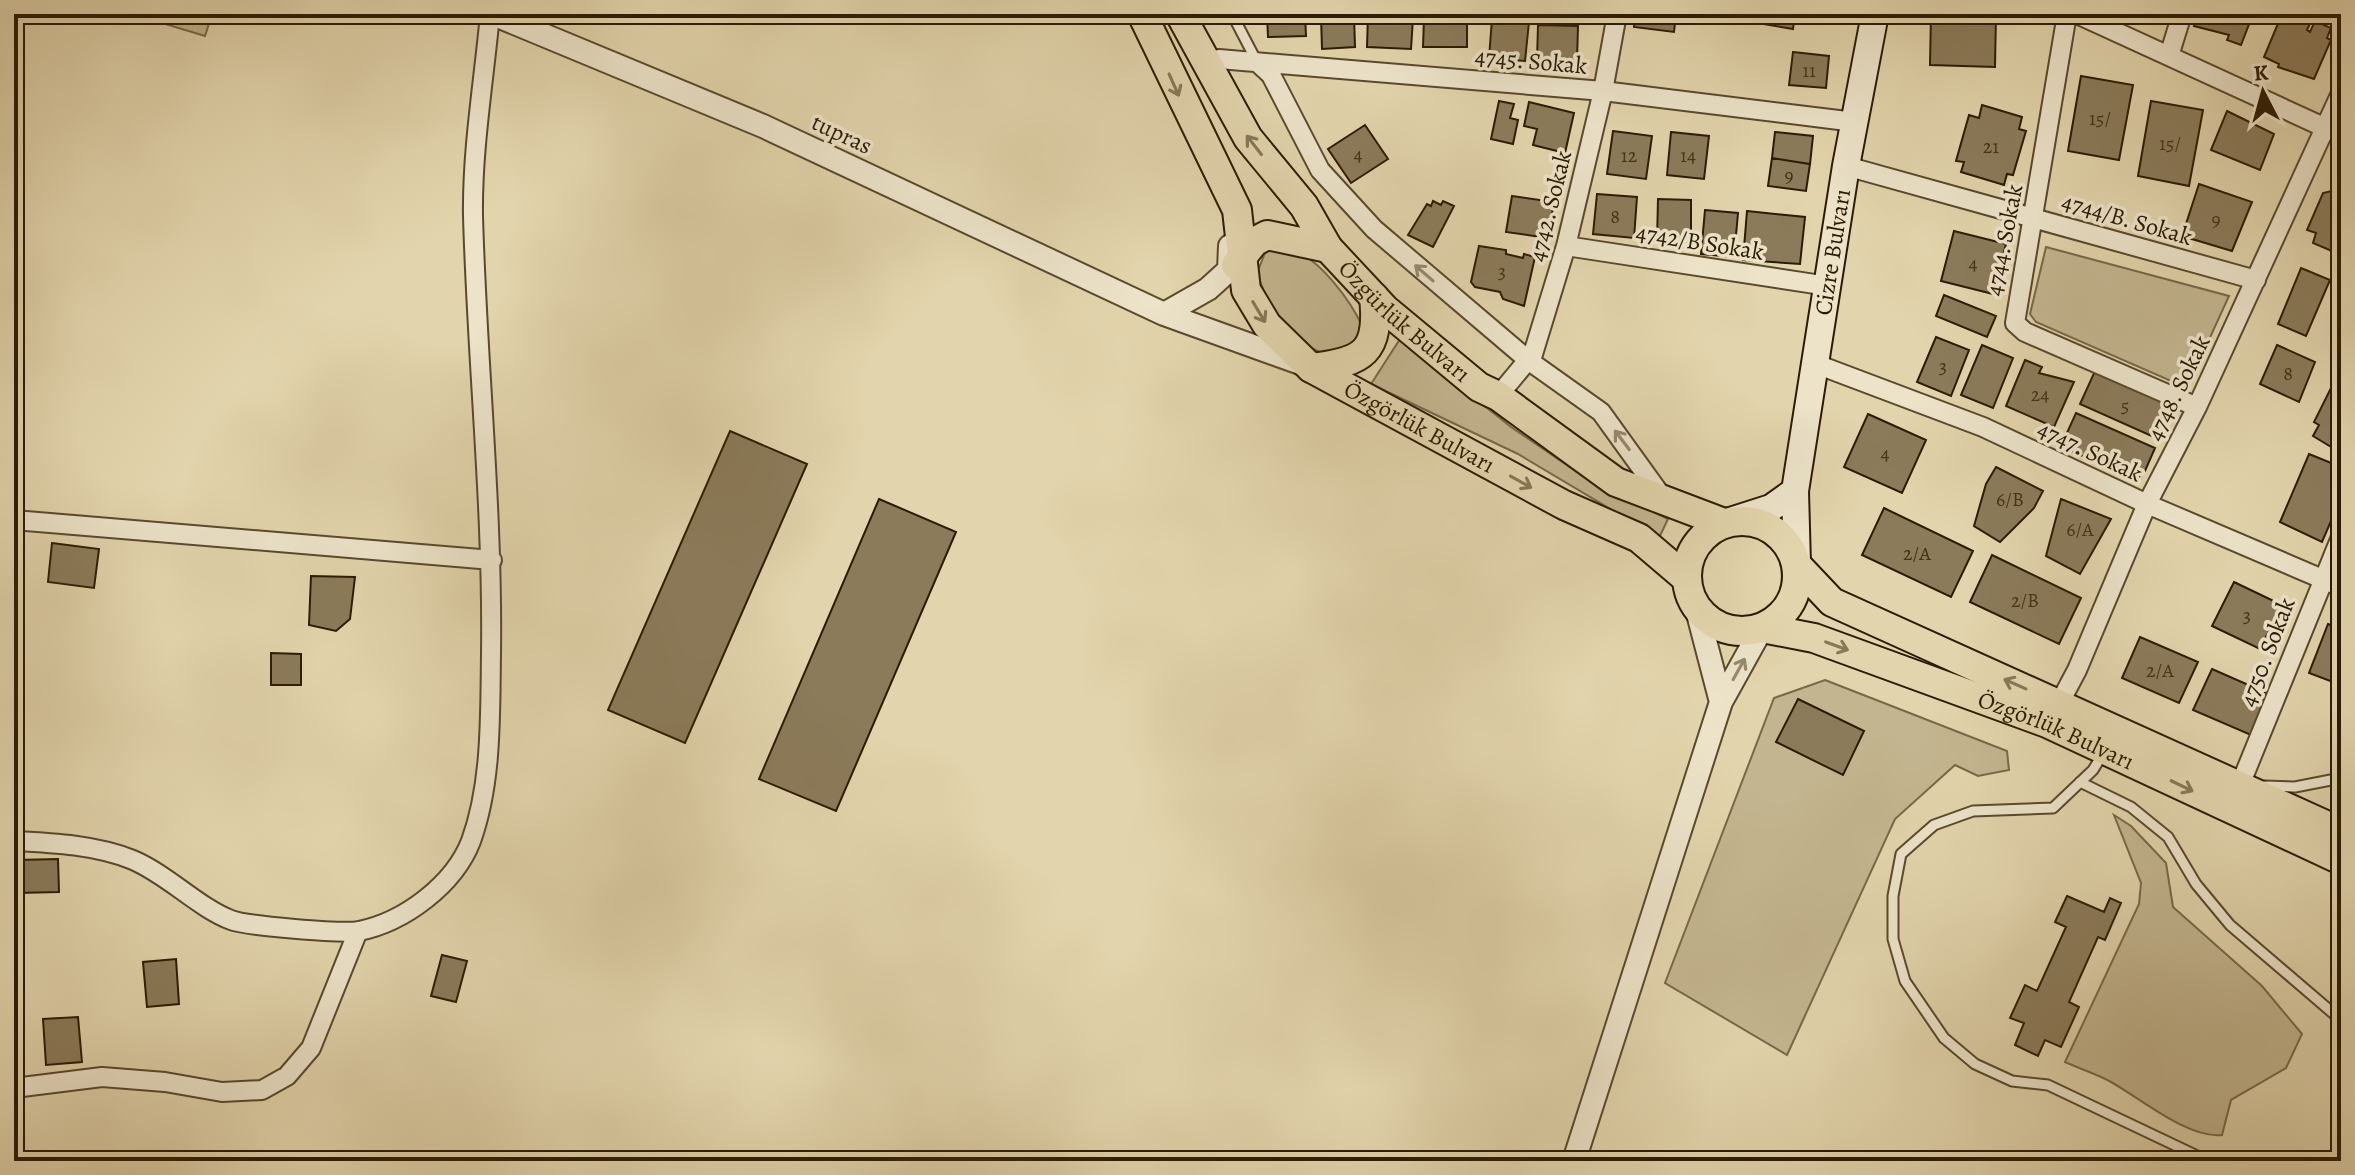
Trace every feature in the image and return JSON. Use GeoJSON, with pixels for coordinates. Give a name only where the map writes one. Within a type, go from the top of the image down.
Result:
{"type":"FeatureCollection","features":[{"type":"Feature","properties":{"kind":"main road","name":"Özgörlük Bulvarı"},"geometry":{"type":"LineString","coordinates":[[1142,14],[1237,210],[1235,266],[1267,325],[1311,368],[1564,505],[1639,538],[1686,578]]}},
{"type":"Feature","properties":{"kind":"main road","name":"Özgürlük Bulvarı"},"geometry":{"type":"LineString","coordinates":[[1180,14],[1203,62],[1248,138],[1304,206],[1328,248],[1374,297],[1479,387],[1498,396],[1616,482],[1667,504],[1724,523]]}},
{"type":"Feature","properties":{"kind":"main road","name":"Cizre Bulvarı"},"geometry":{"type":"LineString","coordinates":[[1797,565],[1795,491],[1846,166],[1875,14]]}},
{"type":"Feature","properties":{"kind":"main road"},"geometry":{"type":"LineString","coordinates":[[1235,266],[1254,242],[1267,235],[1328,248]]}},
{"type":"Feature","properties":{"kind":"main road"},"geometry":{"type":"LineString","coordinates":[[1311,368],[1342,364],[1367,350],[1377,332],[1374,297]]}},
{"type":"Feature","properties":{"kind":"main road"},"geometry":{"type":"LineString","coordinates":[[1724,523],[1743,520],[1761,523],[1778,533],[1790,547],[1797,565],[1798,580],[1786,609],[1762,628],[1727,629],[1710,622],[1697,610],[1686,578],[1687,564],[1700,538],[1724,523],[1771,508],[1795,491]]}},
{"type":"Feature","properties":{"kind":"main road"},"geometry":{"type":"LineString","coordinates":[[1797,565],[1832,602],[2341,832]]}},
{"type":"Feature","properties":{"kind":"main road","name":"Özgörlük Bulvarı"},"geometry":{"type":"LineString","coordinates":[[1762,628],[1814,638],[2047,723],[2341,860]]}},
{"type":"Feature","properties":{"kind":"street","name":"tupras"},"geometry":{"type":"LineString","coordinates":[[492,14],[763,126],[1164,314],[1311,368]]}},
{"type":"Feature","properties":{"kind":"street"},"geometry":{"type":"LineString","coordinates":[[14,841],[64,844],[131,859],[165,876],[231,920],[358,931],[406,911],[431,895],[451,876],[471,840],[490,738],[492,560],[473,206],[492,14]]}},
{"type":"Feature","properties":{"kind":"street","name":"4742. Sokak"},"geometry":{"type":"LineString","coordinates":[[1498,396],[1533,354],[1566,246],[1603,91],[1617,14]]}},
{"type":"Feature","properties":{"kind":"street","name":"4744. Sokak"},"geometry":{"type":"LineString","coordinates":[[2067,14],[2015,323],[2025,332],[2197,407]]}},
{"type":"Feature","properties":{"kind":"street"},"geometry":{"type":"LineString","coordinates":[[2077,14],[2334,132]]}},
{"type":"Feature","properties":{"kind":"street"},"geometry":{"type":"LineString","coordinates":[[2169,56],[2182,14]]}},
{"type":"Feature","properties":{"kind":"street","name":"4745. Sokak"},"geometry":{"type":"LineString","coordinates":[[1203,62],[1219,59],[1603,91],[1855,122]]}},
{"type":"Feature","properties":{"kind":"street"},"geometry":{"type":"LineString","coordinates":[[1257,62],[1271,75],[1320,170],[1352,206],[1385,239],[1528,360],[1601,412],[1667,504]]}},
{"type":"Feature","properties":{"kind":"street","name":"4748. Sokak"},"geometry":{"type":"LineString","coordinates":[[2059,704],[2077,670],[2147,504],[2197,407],[2256,280],[2334,132],[2341,93]]}},
{"type":"Feature","properties":{"kind":"street","name":"4744/B. Sokak"},"geometry":{"type":"LineString","coordinates":[[1846,166],[2256,280]]}},
{"type":"Feature","properties":{"kind":"street","name":"4742/B Sokak"},"geometry":{"type":"LineString","coordinates":[[1566,246],[1828,286]]}},
{"type":"Feature","properties":{"kind":"street"},"geometry":{"type":"LineString","coordinates":[[1164,314],[1208,289],[1235,266]]}},
{"type":"Feature","properties":{"kind":"street","name":"4747. Sokak"},"geometry":{"type":"LineString","coordinates":[[1816,364],[1983,427],[2147,504],[2341,587]]}},
{"type":"Feature","properties":{"kind":"street"},"geometry":{"type":"LineString","coordinates":[[14,520],[492,560]]}},
{"type":"Feature","properties":{"kind":"street","name":"4750. Sokak"},"geometry":{"type":"LineString","coordinates":[[2240,785],[2321,579],[2341,537]]}},
{"type":"Feature","properties":{"kind":"street"},"geometry":{"type":"LineString","coordinates":[[1697,610],[1721,702]]}},
{"type":"Feature","properties":{"kind":"street"},"geometry":{"type":"LineString","coordinates":[[1574,1161],[1721,702],[1762,628]]}},
{"type":"Feature","properties":{"kind":"street"},"geometry":{"type":"LineString","coordinates":[[14,1088],[102,1077],[165,1082],[222,1092],[262,1090],[287,1076],[311,1048],[358,931]]}},
{"type":"Feature","properties":{"kind":"lane"},"geometry":{"type":"LineString","coordinates":[[1232,14],[1257,62]]}},
{"type":"Feature","properties":{"kind":"lane"},"geometry":{"type":"LineString","coordinates":[[2105,749],[2093,770],[2053,808],[1973,811],[1934,825],[1901,854],[1893,896],[1893,939],[1905,981],[1944,1038],[1975,1064],[2012,1081],[2048,1085],[2208,1161]]}},
{"type":"Feature","properties":{"kind":"lane"},"geometry":{"type":"LineString","coordinates":[[2240,785],[2295,787],[2341,778]]}},
{"type":"Feature","properties":{"kind":"lane"},"geometry":{"type":"LineString","coordinates":[[2080,782],[2131,807],[2168,837],[2196,884],[2230,925],[2341,1020]]}},
{"type":"Feature","properties":{"kind":"shaded area"},"geometry":{"type":"Polygon","coordinates":[[[147,14],[212,14],[205,36],[145,18],[147,14]]]}},
{"type":"Feature","properties":{"kind":"shaded area"},"geometry":{"type":"Polygon","coordinates":[[[2046,247],[2229,296],[2187,388],[2036,322],[2030,314],[2046,247]]]}},
{"type":"Feature","properties":{"kind":"shaded area"},"geometry":{"type":"Polygon","coordinates":[[[1267,248],[1290,250],[1303,255],[1324,271],[1351,305],[1362,326],[1356,345],[1332,356],[1305,344],[1284,325],[1268,301],[1257,273],[1267,248]]]}},
{"type":"Feature","properties":{"kind":"shaded area"},"geometry":{"type":"Polygon","coordinates":[[[1400,339],[1511,427],[1577,472],[1668,519],[1659,538],[1518,454],[1371,384],[1400,339]]]}},
{"type":"Feature","properties":{"kind":"shaded area"},"geometry":{"type":"Polygon","coordinates":[[[1825,680],[2007,751],[2009,770],[1978,776],[1955,765],[1895,819],[1787,1055],[1665,983],[1774,698],[1825,680]]]}},
{"type":"Feature","properties":{"kind":"shaded area"},"geometry":{"type":"Polygon","coordinates":[[[2114,815],[2131,826],[2166,863],[2173,907],[2262,986],[2302,1034],[2286,1068],[2231,1100],[2222,1135],[2194,1131],[2100,1076],[2065,1062],[2139,904],[2141,883],[2114,815]]]}},
{"type":"Feature","properties":{"kind":"building"},"geometry":{"type":"Polygon","coordinates":[[[1267,14],[1305,14],[1306,36],[1268,37],[1267,14]]]}},
{"type":"Feature","properties":{"kind":"building"},"geometry":{"type":"Polygon","coordinates":[[[1368,14],[1413,18],[1411,49],[1367,47],[1368,14]]]}},
{"type":"Feature","properties":{"kind":"building"},"geometry":{"type":"Polygon","coordinates":[[[1635,14],[1676,14],[1674,32],[1634,27],[1635,14]]]}},
{"type":"Feature","properties":{"kind":"building"},"geometry":{"type":"Polygon","coordinates":[[[1727,14],[1754,14],[1753,23],[1726,22],[1727,14]]]}},
{"type":"Feature","properties":{"kind":"building"},"geometry":{"type":"Polygon","coordinates":[[[1764,14],[1795,14],[1793,29],[1763,24],[1764,14]]]}},
{"type":"Feature","properties":{"kind":"building"},"geometry":{"type":"Polygon","coordinates":[[[1931,14],[1996,14],[1995,67],[1930,65],[1931,14]]]}},
{"type":"Feature","properties":{"kind":"building"},"geometry":{"type":"Polygon","coordinates":[[[2198,14],[2253,14],[2241,45],[2227,40],[2229,35],[2194,26],[2198,14]]]}},
{"type":"Feature","properties":{"kind":"building"},"geometry":{"type":"Polygon","coordinates":[[[2282,14],[2300,14],[2312,19],[2307,30],[2310,32],[2315,21],[2331,28],[2327,38],[2331,40],[2314,79],[2278,67],[2279,64],[2264,57],[2282,14]]]}},
{"type":"Feature","properties":{"kind":"building"},"geometry":{"type":"Polygon","coordinates":[[[1354,15],[1355,47],[1322,49],[1321,16],[1354,15]]]}},
{"type":"Feature","properties":{"kind":"building"},"geometry":{"type":"Polygon","coordinates":[[[1424,18],[1467,19],[1467,47],[1423,47],[1424,18]]]}},
{"type":"Feature","properties":{"kind":"building"},"geometry":{"type":"Polygon","coordinates":[[[1492,19],[1529,22],[1525,61],[1489,58],[1492,19]]]}},
{"type":"Feature","properties":{"kind":"building"},"geometry":{"type":"Polygon","coordinates":[[[1538,25],[1578,26],[1577,61],[1537,60],[1538,25]]]}},
{"type":"Feature","properties":{"kind":"building"},"geometry":{"type":"Polygon","coordinates":[[[1793,52],[1829,56],[1826,88],[1789,85],[1793,52]]]}},
{"type":"Feature","properties":{"kind":"building"},"geometry":{"type":"Polygon","coordinates":[[[2081,76],[2133,85],[2119,160],[2068,151],[2081,76]]]}},
{"type":"Feature","properties":{"kind":"building"},"geometry":{"type":"Polygon","coordinates":[[[1499,101],[1514,104],[1510,118],[1518,120],[1513,144],[1491,139],[1499,101]]]}},
{"type":"Feature","properties":{"kind":"building"},"geometry":{"type":"Polygon","coordinates":[[[2151,101],[2203,110],[2189,186],[2138,176],[2151,101]]]}},
{"type":"Feature","properties":{"kind":"building"},"geometry":{"type":"Polygon","coordinates":[[[1529,102],[1574,113],[1565,153],[1533,145],[1537,129],[1524,126],[1529,102]]]}},
{"type":"Feature","properties":{"kind":"building"},"geometry":{"type":"Polygon","coordinates":[[[1982,105],[2022,117],[2019,129],[2026,131],[2013,175],[2007,174],[2004,185],[1961,172],[1964,162],[1956,161],[1969,115],[1979,118],[1982,105]]]}},
{"type":"Feature","properties":{"kind":"building"},"geometry":{"type":"Polygon","coordinates":[[[2227,111],[2274,134],[2260,170],[2211,150],[2227,111]]]}},
{"type":"Feature","properties":{"kind":"building"},"geometry":{"type":"Polygon","coordinates":[[[1365,125],[1388,159],[1351,183],[1328,149],[1365,125]]]}},
{"type":"Feature","properties":{"kind":"building"},"geometry":{"type":"Polygon","coordinates":[[[1613,131],[1652,136],[1646,179],[1607,174],[1613,131]]]}},
{"type":"Feature","properties":{"kind":"building"},"geometry":{"type":"Polygon","coordinates":[[[1671,132],[1709,136],[1704,179],[1667,175],[1671,132]]]}},
{"type":"Feature","properties":{"kind":"building"},"geometry":{"type":"Polygon","coordinates":[[[1775,132],[1813,136],[1810,164],[1772,158],[1775,132]]]}},
{"type":"Feature","properties":{"kind":"building"},"geometry":{"type":"Polygon","coordinates":[[[1772,158],[1810,164],[1806,191],[1768,186],[1772,158]]]}},
{"type":"Feature","properties":{"kind":"building"},"geometry":{"type":"Polygon","coordinates":[[[2199,184],[2252,202],[2232,251],[2182,236],[2199,184]]]}},
{"type":"Feature","properties":{"kind":"building"},"geometry":{"type":"Polygon","coordinates":[[[2341,189],[2341,255],[2313,243],[2316,233],[2307,230],[2323,193],[2341,189]]]}},
{"type":"Feature","properties":{"kind":"building"},"geometry":{"type":"Polygon","coordinates":[[[1597,194],[1637,197],[1634,238],[1593,234],[1597,194]]]}},
{"type":"Feature","properties":{"kind":"building"},"geometry":{"type":"Polygon","coordinates":[[[1512,196],[1554,202],[1548,238],[1506,232],[1512,196]]]}},
{"type":"Feature","properties":{"kind":"building"},"geometry":{"type":"Polygon","coordinates":[[[1658,199],[1691,200],[1691,242],[1657,241],[1658,199]]]}},
{"type":"Feature","properties":{"kind":"building"},"geometry":{"type":"Polygon","coordinates":[[[1433,201],[1454,206],[1433,247],[1408,235],[1427,204],[1431,206],[1433,201]]]}},
{"type":"Feature","properties":{"kind":"building"},"geometry":{"type":"Polygon","coordinates":[[[1705,210],[1738,213],[1734,257],[1701,254],[1705,210]]]}},
{"type":"Feature","properties":{"kind":"building"},"geometry":{"type":"Polygon","coordinates":[[[1747,211],[1805,217],[1800,264],[1743,260],[1747,211]]]}},
{"type":"Feature","properties":{"kind":"building"},"geometry":{"type":"Polygon","coordinates":[[[1954,231],[2006,244],[1993,294],[1941,281],[1954,231]]]}},
{"type":"Feature","properties":{"kind":"building"},"geometry":{"type":"Polygon","coordinates":[[[1479,246],[1506,250],[1506,254],[1523,258],[1524,254],[1535,257],[1524,306],[1503,299],[1500,292],[1475,287],[1471,282],[1479,246]]]}},
{"type":"Feature","properties":{"kind":"building"},"geometry":{"type":"Polygon","coordinates":[[[2301,268],[2330,280],[2306,336],[2278,324],[2301,268]]]}},
{"type":"Feature","properties":{"kind":"building"},"geometry":{"type":"Polygon","coordinates":[[[1944,295],[1996,316],[1987,337],[1936,316],[1944,295]]]}},
{"type":"Feature","properties":{"kind":"building"},"geometry":{"type":"Polygon","coordinates":[[[1936,337],[1969,350],[1951,396],[1917,382],[1936,337]]]}},
{"type":"Feature","properties":{"kind":"building"},"geometry":{"type":"Polygon","coordinates":[[[1982,345],[2013,358],[1993,408],[1961,395],[1982,345]]]}},
{"type":"Feature","properties":{"kind":"building"},"geometry":{"type":"Polygon","coordinates":[[[2277,345],[2315,362],[2299,402],[2260,384],[2277,345]]]}},
{"type":"Feature","properties":{"kind":"building"},"geometry":{"type":"Polygon","coordinates":[[[2025,360],[2042,367],[2039,373],[2074,382],[2054,427],[2006,406],[2025,360]]]}},
{"type":"Feature","properties":{"kind":"building"},"geometry":{"type":"Polygon","coordinates":[[[2095,371],[2171,406],[2156,438],[2080,404],[2095,371]]]}},
{"type":"Feature","properties":{"kind":"building"},"geometry":{"type":"Polygon","coordinates":[[[2341,380],[2341,453],[2313,436],[2319,425],[2314,422],[2334,382],[2339,384],[2341,380]]]}},
{"type":"Feature","properties":{"kind":"building"},"geometry":{"type":"Polygon","coordinates":[[[2076,413],[2155,448],[2145,471],[2135,480],[2061,446],[2076,413]]]}},
{"type":"Feature","properties":{"kind":"building"},"geometry":{"type":"Polygon","coordinates":[[[1868,414],[1926,440],[1902,493],[1844,467],[1868,414]]]}},
{"type":"Feature","properties":{"kind":"building"},"geometry":{"type":"Polygon","coordinates":[[[730,431],[807,464],[685,743],[608,710],[730,431]]]}},
{"type":"Feature","properties":{"kind":"building"},"geometry":{"type":"Polygon","coordinates":[[[2309,454],[2341,467],[2341,498],[2322,542],[2280,522],[2309,454]]]}},
{"type":"Feature","properties":{"kind":"building"},"geometry":{"type":"Polygon","coordinates":[[[1996,467],[2043,491],[2034,508],[2000,542],[1974,526],[1986,484],[1996,467]]]}},
{"type":"Feature","properties":{"kind":"building"},"geometry":{"type":"Polygon","coordinates":[[[879,499],[956,532],[836,811],[759,779],[879,499]]]}},
{"type":"Feature","properties":{"kind":"building"},"geometry":{"type":"Polygon","coordinates":[[[2061,499],[2111,519],[2080,574],[2046,556],[2061,499]]]}},
{"type":"Feature","properties":{"kind":"building"},"geometry":{"type":"Polygon","coordinates":[[[1884,508],[1973,551],[1951,597],[1862,555],[1884,508]]]}},
{"type":"Feature","properties":{"kind":"building"},"geometry":{"type":"Polygon","coordinates":[[[52,543],[99,549],[94,588],[48,582],[52,543]]]}},
{"type":"Feature","properties":{"kind":"building"},"geometry":{"type":"Polygon","coordinates":[[[1992,555],[2081,598],[2059,644],[1970,602],[1992,555]]]}},
{"type":"Feature","properties":{"kind":"building"},"geometry":{"type":"Polygon","coordinates":[[[311,576],[355,577],[350,619],[336,631],[309,625],[311,576]]]}},
{"type":"Feature","properties":{"kind":"building"},"geometry":{"type":"Polygon","coordinates":[[[2234,582],[2282,605],[2260,649],[2212,626],[2234,582]]]}},
{"type":"Feature","properties":{"kind":"building"},"geometry":{"type":"Polygon","coordinates":[[[2328,624],[2341,629],[2341,685],[2309,673],[2328,624]]]}},
{"type":"Feature","properties":{"kind":"building"},"geometry":{"type":"Polygon","coordinates":[[[2140,637],[2198,662],[2179,703],[2122,678],[2140,637]]]}},
{"type":"Feature","properties":{"kind":"building"},"geometry":{"type":"Polygon","coordinates":[[[271,653],[301,654],[301,685],[271,685],[271,653]]]}},
{"type":"Feature","properties":{"kind":"building"},"geometry":{"type":"Polygon","coordinates":[[[2212,669],[2269,694],[2251,735],[2193,710],[2212,669]]]}},
{"type":"Feature","properties":{"kind":"building"},"geometry":{"type":"Polygon","coordinates":[[[1798,699],[1864,731],[1843,775],[1776,742],[1798,699]]]}},
{"type":"Feature","properties":{"kind":"building"},"geometry":{"type":"Polygon","coordinates":[[[58,859],[59,892],[17,893],[16,860],[58,859]]]}},
{"type":"Feature","properties":{"kind":"building"},"geometry":{"type":"Polygon","coordinates":[[[2067,896],[2104,912],[2110,898],[2121,903],[2105,940],[2098,937],[2069,1002],[2079,1007],[2061,1047],[2045,1040],[2038,1056],[2015,1045],[2024,1023],[2010,1018],[2025,985],[2037,991],[2066,927],[2055,922],[2067,896]]]}},
{"type":"Feature","properties":{"kind":"building"},"geometry":{"type":"Polygon","coordinates":[[[442,955],[467,961],[456,1002],[431,996],[442,955]]]}},
{"type":"Feature","properties":{"kind":"building"},"geometry":{"type":"Polygon","coordinates":[[[176,959],[179,1004],[147,1007],[143,962],[176,959]]]}},
{"type":"Feature","properties":{"kind":"building"},"geometry":{"type":"Polygon","coordinates":[[[78,1017],[82,1062],[46,1065],[43,1019],[78,1017]]]}}]}
